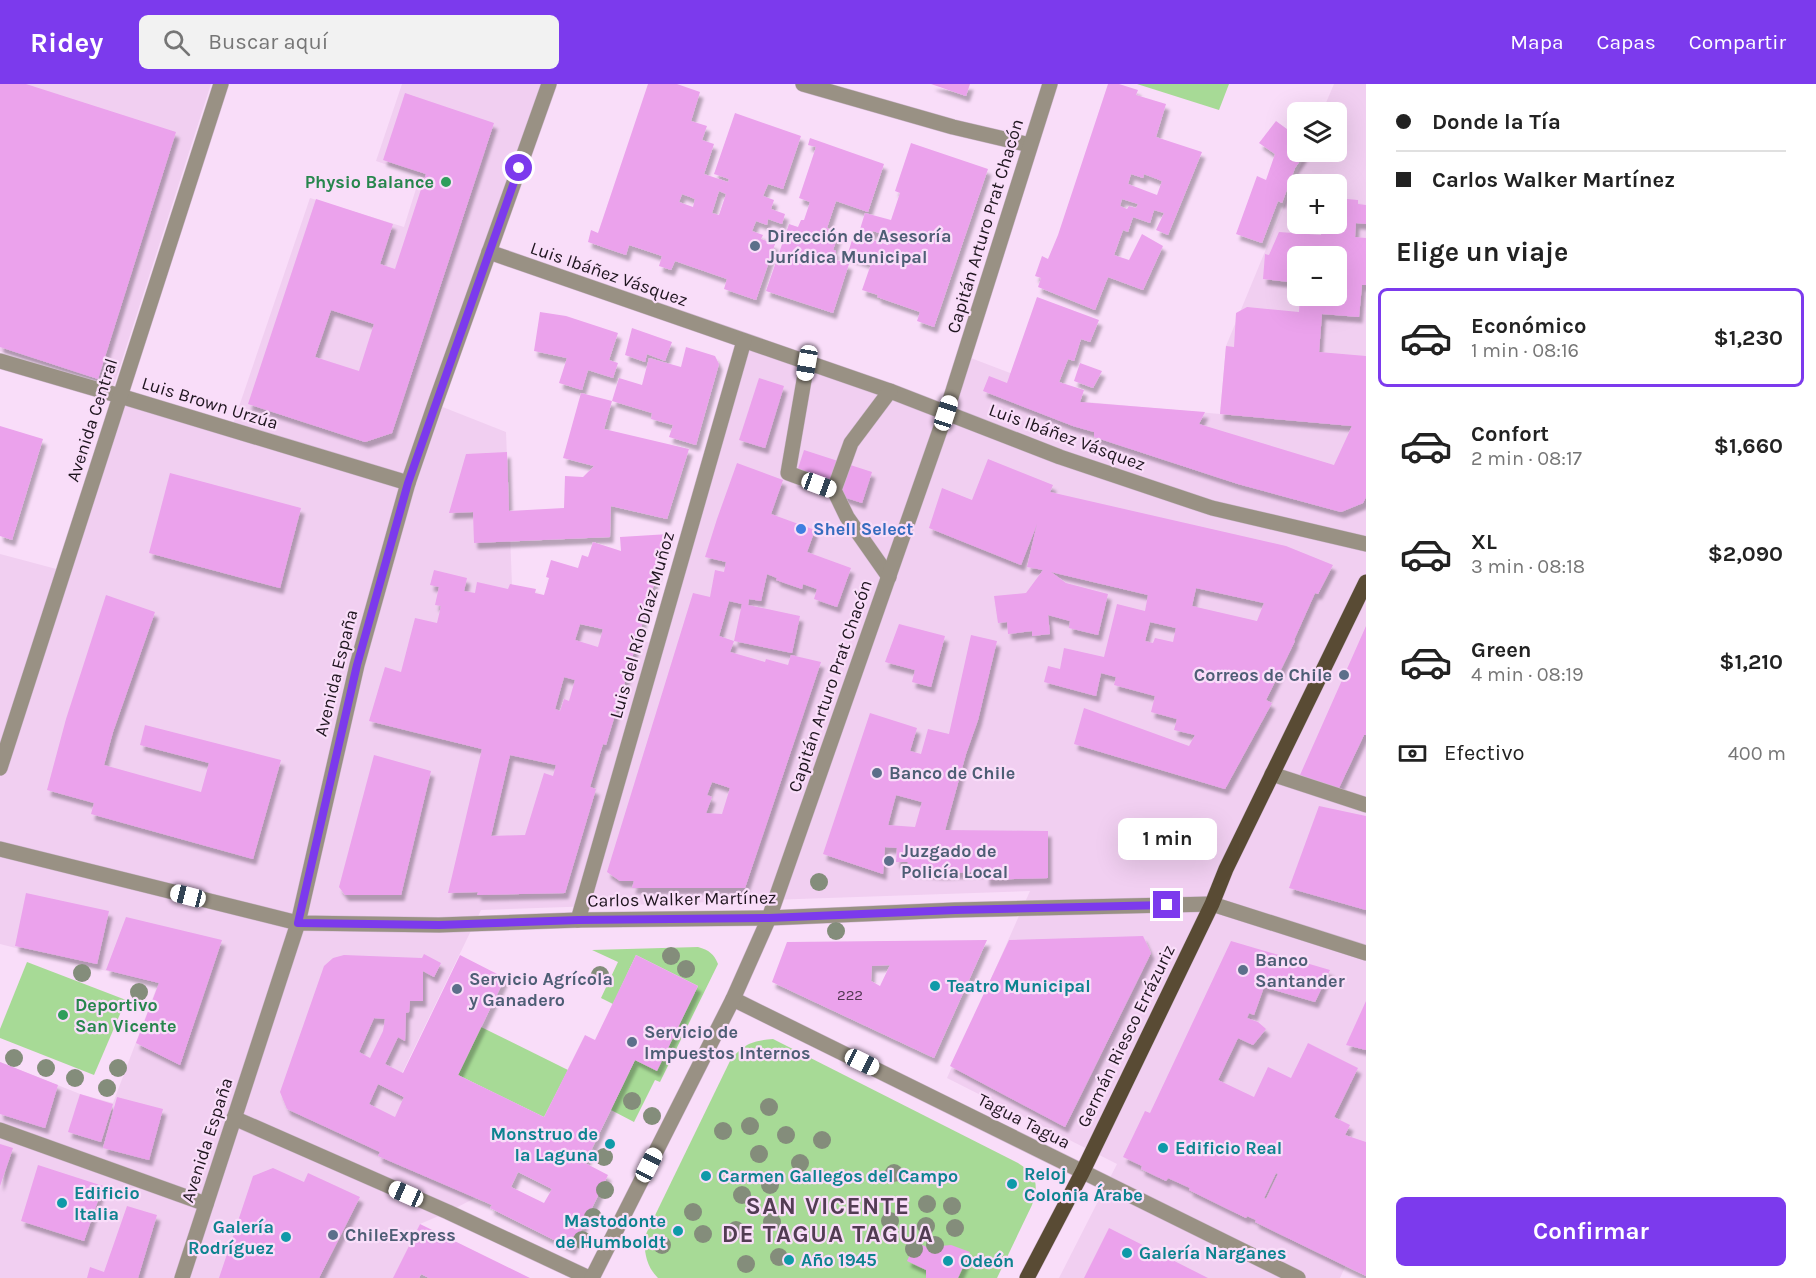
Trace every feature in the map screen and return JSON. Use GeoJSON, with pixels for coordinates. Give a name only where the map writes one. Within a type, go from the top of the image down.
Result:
{"type":"FeatureCollection","features":[{"type":"Feature","properties":{"kind":"main road","name":"Germán Riesco Errázuriz"},"geometry":{"type":"LineString","coordinates":[[1027,1278],[1082,1173],[1212,904],[1226,869],[1366,582]]}},
{"type":"Feature","properties":{"kind":"street","name":"Avenida Central"},"geometry":{"type":"LineString","coordinates":[[0,768],[221,84]]}},
{"type":"Feature","properties":{"kind":"street","name":"Avenida España"},"geometry":{"type":"LineString","coordinates":[[182,1278],[298,923],[357,665],[408,483],[549,84]]}},
{"type":"Feature","properties":{"kind":"street"},"geometry":{"type":"LineString","coordinates":[[803,84],[953,127],[1030,146]]}},
{"type":"Feature","properties":{"kind":"street","name":"Capitán Arturo Prat Chacón"},"geometry":{"type":"LineString","coordinates":[[591,1278],[733,999],[769,918],[946,413],[1050,84]]}},
{"type":"Feature","properties":{"kind":"street","name":"Luis Ibáñez Vásquez"},"geometry":{"type":"LineString","coordinates":[[489,252],[890,391],[1060,458],[1212,508],[1366,544]]}},
{"type":"Feature","properties":{"kind":"street","name":"Luis del Río Díaz Muñoz"},"geometry":{"type":"LineString","coordinates":[[578,920],[744,341]]}},
{"type":"Feature","properties":{"kind":"street","name":"Luis Brown Urzúa"},"geometry":{"type":"LineString","coordinates":[[0,361],[408,483]]}},
{"type":"Feature","properties":{"kind":"street"},"geometry":{"type":"LineString","coordinates":[[807,363],[788,473],[834,490],[847,517],[889,577]]}},
{"type":"Feature","properties":{"kind":"street"},"geometry":{"type":"LineString","coordinates":[[834,490],[851,443],[890,391]]}},
{"type":"Feature","properties":{"kind":"street"},"geometry":{"type":"LineString","coordinates":[[1272,774],[1366,805]]}},
{"type":"Feature","properties":{"kind":"street","name":"Carlos Walker Martínez"},"geometry":{"type":"LineString","coordinates":[[0,849],[298,923],[439,925],[578,920],[769,918],[955,910],[1212,904],[1366,953]]}},
{"type":"Feature","properties":{"kind":"street","name":"Tagua Tagua"},"geometry":{"type":"LineString","coordinates":[[733,999],[1298,1278]]}},
{"type":"Feature","properties":{"kind":"street"},"geometry":{"type":"LineString","coordinates":[[234,1118],[591,1278]]}},
{"type":"Feature","properties":{"kind":"street"},"geometry":{"type":"LineString","coordinates":[[0,1130],[206,1204]]}},
{"type":"Feature","properties":{"kind":"shaded area"},"geometry":{"type":"Polygon","coordinates":[[[0,84],[211,84],[114,385],[0,351],[0,84]]]}},
{"type":"Feature","properties":{"kind":"shaded area"},"geometry":{"type":"Polygon","coordinates":[[[402,84],[549,84],[435,404],[506,432],[512,585],[538,613],[662,646],[744,341],[946,413],[963,355],[1086,402],[1220,414],[1226,346],[1287,198],[1287,234],[1347,234],[1347,174],[1297,174],[1302,162],[1347,162],[1347,102],[1326,102],[1334,84],[1366,84],[1366,1221],[1340,1278],[1059,1278],[1117,1164],[947,1078],[1030,891],[481,910],[393,1092],[500,1145],[475,1198],[420,1224],[394,1278],[0,1278],[0,1062],[80,1094],[113,1103],[158,984],[0,944],[0,554],[64,571],[120,396],[229,436],[310,198],[404,227],[420,176],[376,161],[402,84]]]}},
{"type":"Feature","properties":{"kind":"green space"},"geometry":{"type":"Polygon","coordinates":[[[1137,84],[1229,84],[1219,110],[1137,84]]]}},
{"type":"Feature","properties":{"kind":"green space"},"geometry":{"type":"Polygon","coordinates":[[[698,947],[711,953],[718,964],[660,1082],[655,1080],[634,1122],[611,1110],[635,1060],[657,1070],[698,986],[636,955],[613,1004],[601,998],[618,962],[592,950],[698,947]]]}},
{"type":"Feature","properties":{"kind":"green space","name":"Deportivo San Vicente"},"geometry":{"type":"Polygon","coordinates":[[[27,962],[126,1000],[94,1075],[0,1038],[0,1029],[27,962]]]}},
{"type":"Feature","properties":{"kind":"green space"},"geometry":{"type":"Polygon","coordinates":[[[481,1027],[568,1070],[544,1117],[458,1075],[481,1027]]]}},
{"type":"Feature","properties":{"kind":"green space"},"geometry":{"type":"Polygon","coordinates":[[[773,1039],[1018,1163],[1033,1176],[1036,1186],[1032,1205],[997,1278],[658,1278],[647,1260],[644,1238],[730,1061],[749,1044],[773,1039]]]}},
{"type":"Feature","properties":{"kind":"building"},"geometry":{"type":"Polygon","coordinates":[[[0,84],[26,84],[176,132],[98,379],[0,347],[0,84]]]}},
{"type":"Feature","properties":{"kind":"building"},"geometry":{"type":"Polygon","coordinates":[[[648,84],[677,84],[700,92],[691,121],[707,126],[702,140],[714,144],[704,174],[728,182],[729,179],[714,174],[735,113],[801,136],[783,189],[768,184],[763,196],[774,200],[771,209],[785,214],[782,224],[768,219],[767,225],[756,221],[752,231],[763,235],[761,239],[775,244],[756,300],[724,289],[727,279],[675,261],[671,270],[659,266],[662,256],[629,245],[626,255],[588,242],[591,230],[598,233],[648,84]],[[719,191],[712,213],[719,215],[726,194],[719,191]],[[682,194],[679,202],[693,207],[695,199],[682,194]]]}},
{"type":"Feature","properties":{"kind":"building"},"geometry":{"type":"Polygon","coordinates":[[[931,84],[970,84],[966,96],[931,84]]]}},
{"type":"Feature","properties":{"kind":"building"},"geometry":{"type":"Polygon","coordinates":[[[1108,84],[1119,84],[1138,90],[1136,95],[1166,104],[1156,137],[1202,152],[1168,235],[1156,230],[1164,213],[1154,210],[1150,223],[1133,217],[1128,232],[1123,230],[1114,255],[1129,260],[1142,234],[1163,246],[1143,290],[1108,277],[1095,310],[1038,287],[1041,278],[1035,276],[1042,256],[1048,259],[1108,84]],[[1131,174],[1128,184],[1157,195],[1162,181],[1144,174],[1143,178],[1131,174]],[[1122,199],[1120,206],[1127,209],[1129,206],[1136,208],[1138,204],[1122,199]]]}},
{"type":"Feature","properties":{"kind":"building"},"geometry":{"type":"Polygon","coordinates":[[[405,93],[494,123],[392,433],[365,442],[248,404],[316,199],[393,224],[380,264],[395,269],[426,174],[383,160],[405,93]],[[331,310],[315,357],[359,371],[374,324],[331,310]]]}},
{"type":"Feature","properties":{"kind":"building"},"geometry":{"type":"Polygon","coordinates":[[[1276,121],[1287,129],[1287,162],[1299,162],[1293,174],[1287,174],[1287,190],[1282,203],[1278,201],[1262,243],[1236,234],[1257,176],[1266,180],[1275,154],[1259,143],[1276,121]]]}},
{"type":"Feature","properties":{"kind":"building"},"geometry":{"type":"Polygon","coordinates":[[[810,138],[884,164],[868,212],[836,201],[827,228],[839,233],[833,250],[836,251],[833,259],[849,264],[833,313],[766,291],[789,224],[798,227],[801,220],[804,220],[810,202],[799,198],[816,147],[808,145],[810,138]]]}},
{"type":"Feature","properties":{"kind":"building"},"geometry":{"type":"Polygon","coordinates":[[[911,143],[988,169],[934,327],[917,321],[920,312],[862,290],[871,264],[847,256],[853,237],[857,239],[865,213],[891,220],[900,193],[895,191],[911,143]],[[873,231],[870,239],[888,245],[891,237],[873,231]]]}},
{"type":"Feature","properties":{"kind":"building"},"geometry":{"type":"Polygon","coordinates":[[[1347,199],[1358,200],[1358,204],[1366,205],[1366,224],[1356,223],[1355,237],[1366,238],[1366,285],[1362,285],[1359,317],[1322,314],[1319,352],[1366,356],[1366,497],[1363,503],[1341,512],[1238,484],[1094,437],[1094,432],[983,391],[989,376],[1007,383],[1037,297],[1099,320],[1090,342],[1081,339],[1074,361],[1068,359],[1059,382],[1084,390],[1080,402],[1205,412],[1199,424],[1334,465],[1352,426],[1220,414],[1226,346],[1234,347],[1236,313],[1247,307],[1299,312],[1299,306],[1347,306],[1347,246],[1287,246],[1287,282],[1263,279],[1265,254],[1269,255],[1279,232],[1347,234],[1347,199]]]}},
{"type":"Feature","properties":{"kind":"building"},"geometry":{"type":"Polygon","coordinates":[[[540,312],[566,316],[618,333],[609,360],[618,363],[613,378],[588,370],[582,390],[559,383],[567,358],[534,351],[540,312]]]}},
{"type":"Feature","properties":{"kind":"building"},"geometry":{"type":"Polygon","coordinates":[[[632,328],[672,342],[665,361],[647,354],[645,362],[625,355],[632,328]]]}},
{"type":"Feature","properties":{"kind":"building"},"geometry":{"type":"Polygon","coordinates":[[[686,347],[715,356],[719,364],[696,445],[669,437],[673,425],[651,419],[652,413],[612,401],[619,378],[642,385],[649,358],[681,367],[686,347]]]}},
{"type":"Feature","properties":{"kind":"building"},"geometry":{"type":"Polygon","coordinates":[[[1080,363],[1102,371],[1093,388],[1074,381],[1080,363]]]}},
{"type":"Feature","properties":{"kind":"building"},"geometry":{"type":"Polygon","coordinates":[[[759,378],[784,386],[765,448],[739,440],[759,378]]]}},
{"type":"Feature","properties":{"kind":"building"},"geometry":{"type":"Polygon","coordinates":[[[581,393],[612,401],[604,429],[689,449],[667,519],[611,506],[610,537],[474,543],[473,512],[449,513],[466,454],[507,452],[509,511],[564,508],[565,476],[583,477],[594,466],[563,458],[581,393]]]}},
{"type":"Feature","properties":{"kind":"building"},"geometry":{"type":"Polygon","coordinates":[[[0,426],[43,439],[12,540],[0,536],[0,426]]]}},
{"type":"Feature","properties":{"kind":"building"},"geometry":{"type":"Polygon","coordinates":[[[804,450],[872,472],[862,503],[794,481],[804,450]]]}},
{"type":"Feature","properties":{"kind":"building"},"geometry":{"type":"Polygon","coordinates":[[[988,459],[1053,485],[1050,492],[1286,546],[1333,565],[1318,594],[1315,593],[1295,641],[1266,700],[1272,703],[1225,789],[1074,744],[1084,708],[1189,746],[1195,735],[1174,730],[1177,719],[1151,712],[1155,696],[1114,685],[1116,677],[1101,673],[1096,696],[1044,682],[1048,666],[1060,669],[1064,648],[1104,657],[1117,604],[1145,611],[1148,595],[1051,572],[1066,583],[1108,594],[1098,635],[1069,628],[1070,621],[1048,615],[1050,634],[1032,636],[1032,631],[1008,634],[1007,622],[998,623],[994,596],[1026,593],[1043,570],[1027,567],[1037,524],[1021,565],[929,528],[942,488],[972,500],[988,459]],[[1196,588],[1192,606],[1257,621],[1264,603],[1196,588]],[[1150,622],[1145,641],[1153,643],[1155,638],[1173,642],[1176,628],[1150,622]]]}},
{"type":"Feature","properties":{"kind":"building"},"geometry":{"type":"Polygon","coordinates":[[[737,463],[783,480],[771,514],[815,530],[807,552],[851,568],[837,607],[814,599],[817,589],[803,584],[802,589],[776,580],[777,578],[767,574],[761,601],[749,599],[748,605],[800,616],[792,653],[734,641],[730,652],[765,662],[766,659],[788,665],[791,655],[821,662],[745,888],[632,888],[634,881],[620,881],[607,872],[693,593],[710,597],[715,570],[724,572],[726,562],[705,557],[737,463]],[[729,601],[719,636],[734,641],[742,604],[729,601]],[[712,782],[707,795],[712,797],[706,813],[722,814],[730,788],[712,782]]]}},
{"type":"Feature","properties":{"kind":"building"},"geometry":{"type":"Polygon","coordinates":[[[170,473],[301,508],[280,588],[149,553],[170,473]]]}},
{"type":"Feature","properties":{"kind":"building"},"geometry":{"type":"Polygon","coordinates":[[[669,534],[606,745],[603,744],[590,787],[596,789],[565,893],[477,895],[478,892],[448,893],[482,749],[369,721],[385,667],[401,672],[415,618],[437,623],[441,606],[435,605],[439,587],[430,585],[434,570],[467,578],[464,591],[475,593],[477,582],[508,589],[510,584],[536,589],[535,593],[544,595],[551,560],[578,568],[582,555],[588,557],[593,542],[621,551],[620,537],[669,534]],[[580,624],[575,640],[598,647],[603,629],[580,624]],[[564,677],[555,709],[560,711],[564,699],[569,701],[575,680],[564,677]],[[510,755],[491,836],[525,835],[544,773],[553,776],[556,765],[510,755]]]}},
{"type":"Feature","properties":{"kind":"building"},"geometry":{"type":"Polygon","coordinates":[[[106,595],[155,612],[113,732],[104,765],[201,792],[209,763],[140,745],[145,725],[281,760],[253,859],[91,814],[94,803],[47,790],[66,719],[106,595]]]}},
{"type":"Feature","properties":{"kind":"building"},"geometry":{"type":"Polygon","coordinates":[[[899,624],[945,636],[931,687],[912,682],[915,670],[885,662],[899,624]]]}},
{"type":"Feature","properties":{"kind":"building"},"geometry":{"type":"Polygon","coordinates":[[[1366,626],[1366,735],[1338,790],[1300,775],[1366,626]]]}},
{"type":"Feature","properties":{"kind":"building"},"geometry":{"type":"Polygon","coordinates":[[[971,635],[997,641],[978,720],[945,830],[1048,831],[1048,878],[986,880],[986,871],[941,874],[907,871],[908,862],[896,862],[897,848],[885,847],[883,874],[823,854],[870,713],[917,728],[910,751],[921,754],[928,729],[949,734],[971,635]],[[896,795],[888,825],[915,827],[922,802],[896,795]]]}},
{"type":"Feature","properties":{"kind":"building"},"geometry":{"type":"Polygon","coordinates":[[[374,755],[431,771],[401,895],[345,895],[339,887],[374,755]]]}},
{"type":"Feature","properties":{"kind":"building"},"geometry":{"type":"Polygon","coordinates":[[[1319,806],[1366,816],[1366,910],[1289,888],[1319,806]]]}},
{"type":"Feature","properties":{"kind":"building"},"geometry":{"type":"Polygon","coordinates":[[[26,893],[109,911],[97,964],[15,946],[26,893]]]}},
{"type":"Feature","properties":{"kind":"building"},"geometry":{"type":"Polygon","coordinates":[[[126,917],[222,940],[180,1065],[136,1043],[159,983],[106,970],[126,917]]]}},
{"type":"Feature","properties":{"kind":"building"},"geometry":{"type":"Polygon","coordinates":[[[1143,936],[1151,953],[1065,1127],[950,1066],[1009,940],[1143,936]]]}},
{"type":"Feature","properties":{"kind":"building"},"geometry":{"type":"Polygon","coordinates":[[[987,940],[934,1058],[772,982],[787,942],[987,940]],[[890,965],[872,966],[871,981],[880,986],[890,965]]]}},
{"type":"Feature","properties":{"kind":"building"},"geometry":{"type":"Polygon","coordinates":[[[1231,941],[1330,970],[1315,1002],[1264,987],[1254,1015],[1249,1013],[1247,1018],[1258,1022],[1266,1029],[1253,1045],[1238,1038],[1218,1080],[1254,1097],[1268,1067],[1291,1078],[1308,1043],[1358,1068],[1334,1117],[1350,1125],[1345,1135],[1366,1142],[1366,1276],[1255,1222],[1256,1220],[1247,1216],[1246,1218],[1189,1190],[1190,1188],[1168,1178],[1166,1181],[1141,1169],[1142,1166],[1123,1157],[1145,1111],[1150,1113],[1231,941]],[[1276,1173],[1264,1198],[1266,1199],[1278,1174],[1276,1173]]]}},
{"type":"Feature","properties":{"kind":"building"},"geometry":{"type":"Polygon","coordinates":[[[424,954],[441,963],[434,977],[423,971],[423,1001],[410,1001],[409,1012],[406,1013],[405,1041],[398,1037],[385,1064],[403,1073],[460,955],[505,978],[458,1075],[544,1117],[585,1035],[595,1040],[636,955],[698,986],[657,1071],[635,1060],[585,1163],[608,1175],[572,1249],[490,1208],[492,1205],[378,1156],[380,1152],[287,1109],[280,1092],[324,966],[333,958],[344,955],[422,958],[424,954]],[[374,1018],[359,1052],[370,1058],[383,1031],[385,1019],[374,1018]],[[378,1084],[369,1104],[395,1117],[404,1097],[378,1084]],[[518,1172],[511,1187],[544,1203],[552,1189],[518,1172]]]}},
{"type":"Feature","properties":{"kind":"building"},"geometry":{"type":"Polygon","coordinates":[[[1366,1001],[1366,1050],[1346,1045],[1366,1001]]]}},
{"type":"Feature","properties":{"kind":"building"},"geometry":{"type":"Polygon","coordinates":[[[0,1062],[58,1085],[45,1128],[0,1114],[0,1062]]]}},
{"type":"Feature","properties":{"kind":"building"},"geometry":{"type":"Polygon","coordinates":[[[80,1094],[113,1104],[101,1142],[68,1132],[80,1094]]]}},
{"type":"Feature","properties":{"kind":"building"},"geometry":{"type":"Polygon","coordinates":[[[117,1097],[163,1109],[149,1160],[103,1148],[117,1097]]]}},
{"type":"Feature","properties":{"kind":"building"},"geometry":{"type":"Polygon","coordinates":[[[0,1144],[13,1148],[0,1186],[0,1144]]]}},
{"type":"Feature","properties":{"kind":"building","name":"Edificio Italia"},"geometry":{"type":"Polygon","coordinates":[[[38,1165],[103,1186],[84,1241],[21,1221],[38,1165]]]}},
{"type":"Feature","properties":{"kind":"building","name":"Galería Rodríguez"},"geometry":{"type":"Polygon","coordinates":[[[273,1168],[304,1182],[308,1173],[360,1197],[319,1278],[219,1278],[253,1176],[273,1168]]]}},
{"type":"Feature","properties":{"kind":"building"},"geometry":{"type":"Polygon","coordinates":[[[127,1206],[157,1215],[138,1278],[87,1278],[90,1267],[104,1272],[127,1206]]]}},
{"type":"Feature","properties":{"kind":"building"},"geometry":{"type":"Polygon","coordinates":[[[420,1224],[530,1278],[429,1278],[421,1274],[419,1278],[393,1278],[420,1224]]]}},
{"type":"Feature","properties":{"kind":"building","name":"Galería Narganes"},"geometry":{"type":"Polygon","coordinates":[[[1109,1228],[1208,1278],[1084,1278],[1109,1228]]]}},
{"type":"Feature","properties":{"kind":"building","name":"Odeón"},"geometry":{"type":"Polygon","coordinates":[[[916,1242],[935,1251],[941,1246],[951,1245],[970,1252],[958,1278],[926,1278],[926,1270],[907,1261],[916,1242]]]}},
{"type":"Feature","properties":{"kind":"place","name":"Physio Balance"},"geometry":{"type":"Point","coordinates":[446,182]}},
{"type":"Feature","properties":{"kind":"place","name":"Dirección de Asesoría Jurídica Municipal"},"geometry":{"type":"Point","coordinates":[755,246]}},
{"type":"Feature","properties":{"kind":"place","name":"Shell Select"},"geometry":{"type":"Point","coordinates":[801,529]}},
{"type":"Feature","properties":{"kind":"place","name":"Correos de Chile"},"geometry":{"type":"Point","coordinates":[1344,675]}},
{"type":"Feature","properties":{"kind":"place","name":"Banco de Chile"},"geometry":{"type":"Point","coordinates":[877,773]}},
{"type":"Feature","properties":{"kind":"place","name":"Juzgado de Policía Local"},"geometry":{"type":"Point","coordinates":[889,861]}},
{"type":"Feature","properties":{"kind":"place","name":"Banco Santander"},"geometry":{"type":"Point","coordinates":[1243,970]}},
{"type":"Feature","properties":{"kind":"place","name":"Teatro Municipal"},"geometry":{"type":"Point","coordinates":[935,986]}},
{"type":"Feature","properties":{"kind":"place","name":"Servicio Agrícola y Ganadero"},"geometry":{"type":"Point","coordinates":[457,989]}},
{"type":"Feature","properties":{"kind":"place","name":"Deportivo San Vicente"},"geometry":{"type":"Point","coordinates":[63,1015]}},
{"type":"Feature","properties":{"kind":"place","name":"Servicio de Impuestos Internos"},"geometry":{"type":"Point","coordinates":[632,1042]}},
{"type":"Feature","properties":{"kind":"place","name":"Monstruo de la Laguna"},"geometry":{"type":"Point","coordinates":[610,1144]}},
{"type":"Feature","properties":{"kind":"place","name":"Edificio Real"},"geometry":{"type":"Point","coordinates":[1163,1148]}},
{"type":"Feature","properties":{"kind":"place","name":"Carmen Gallegos del Campo"},"geometry":{"type":"Point","coordinates":[706,1176]}},
{"type":"Feature","properties":{"kind":"place","name":"Reloj Colonia Árabe"},"geometry":{"type":"Point","coordinates":[1012,1184]}},
{"type":"Feature","properties":{"kind":"place","name":"Edificio Italia"},"geometry":{"type":"Point","coordinates":[62,1203]}},
{"type":"Feature","properties":{"kind":"place","name":"Mastodonte de Humboldt"},"geometry":{"type":"Point","coordinates":[678,1231]}},
{"type":"Feature","properties":{"kind":"place","name":"ChileExpress"},"geometry":{"type":"Point","coordinates":[333,1235]}},
{"type":"Feature","properties":{"kind":"place","name":"Galería Rodríguez"},"geometry":{"type":"Point","coordinates":[286,1237]}},
{"type":"Feature","properties":{"kind":"place","name":"Galería Narganes"},"geometry":{"type":"Point","coordinates":[1127,1253]}},
{"type":"Feature","properties":{"kind":"place","name":"Año 1945"},"geometry":{"type":"Point","coordinates":[789,1260]}},
{"type":"Feature","properties":{"kind":"place","name":"Odeón"},"geometry":{"type":"Point","coordinates":[948,1261]}},
{"type":"Feature","properties":{"kind":"district","name":"SAN VICENTE DE TAGUA TAGUA"},"geometry":{"type":"Point","coordinates":[828,1220]}},
{"type":"Feature","properties":{"kind":"route"},"geometry":{"type":"LineString","coordinates":[[519,168],[408,483],[357,665],[298,923],[439,925],[578,920],[769,918],[955,910],[1167,905]]}}]}
